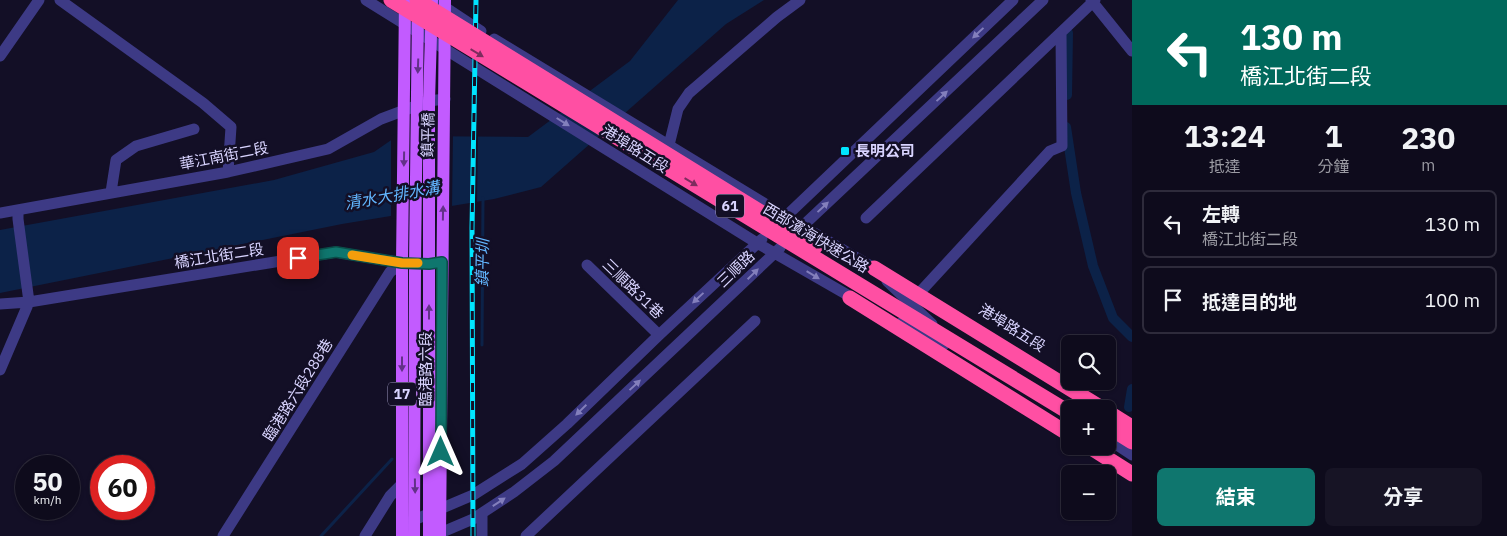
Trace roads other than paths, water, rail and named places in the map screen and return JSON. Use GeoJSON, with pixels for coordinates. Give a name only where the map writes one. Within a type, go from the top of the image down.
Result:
{"type":"FeatureCollection","features":[{"type":"Feature","properties":{"kind":"highway","name":"西部濱海快速公路"},"geometry":{"type":"LineString","coordinates":[[391,0],[1061,409]]}},
{"type":"Feature","properties":{"kind":"highway","name":"西部濱海快速公路"},"geometry":{"type":"LineString","coordinates":[[418,0],[1064,400]]}},
{"type":"Feature","properties":{"kind":"highway"},"geometry":{"type":"LineString","coordinates":[[874,268],[1088,400]]}},
{"type":"Feature","properties":{"kind":"highway"},"geometry":{"type":"LineString","coordinates":[[850,298],[1061,429]]}},
{"type":"Feature","properties":{"kind":"highway"},"geometry":{"type":"LineString","coordinates":[[1116,417],[1132,427]]}},
{"type":"Feature","properties":{"kind":"highway"},"geometry":{"type":"LineString","coordinates":[[1116,431],[1132,442]]}},
{"type":"Feature","properties":{"kind":"highway"},"geometry":{"type":"LineString","coordinates":[[1116,441],[1132,450]]}},
{"type":"Feature","properties":{"kind":"highway"},"geometry":{"type":"LineString","coordinates":[[1102,455],[1132,474]]}},
{"type":"Feature","properties":{"kind":"main road","name":"17"},"geometry":{"type":"LineString","coordinates":[[405,0],[411,109]]}},
{"type":"Feature","properties":{"kind":"main road","name":"17"},"geometry":{"type":"LineString","coordinates":[[411,109],[419,33],[418,0]]}},
{"type":"Feature","properties":{"kind":"main road","name":"17"},"geometry":{"type":"LineString","coordinates":[[430,101],[432,41],[439,2]]}},
{"type":"Feature","properties":{"kind":"main road"},"geometry":{"type":"LineString","coordinates":[[439,2],[445,49],[445,99]]}},
{"type":"Feature","properties":{"kind":"main road","name":"鎮平橋"},"geometry":{"type":"LineString","coordinates":[[442,262],[445,99]]}},
{"type":"Feature","properties":{"kind":"main road","name":"鎮平橋"},"geometry":{"type":"LineString","coordinates":[[429,264],[430,101]]}},
{"type":"Feature","properties":{"kind":"main road","name":"鎮平橋"},"geometry":{"type":"LineString","coordinates":[[408,263],[411,109]]}},
{"type":"Feature","properties":{"kind":"main road","name":"臨港路六段"},"geometry":{"type":"LineString","coordinates":[[436,535],[441,508],[442,262]]}},
{"type":"Feature","properties":{"kind":"main road","name":"臨港路六段"},"geometry":{"type":"LineString","coordinates":[[402,530],[401,485],[408,263]]}},
{"type":"Feature","properties":{"kind":"main road","name":"臨港路六段"},"geometry":{"type":"LineString","coordinates":[[408,263],[414,536]]}},
{"type":"Feature","properties":{"kind":"main road","name":"臨港路六段"},"geometry":{"type":"LineString","coordinates":[[429,264],[428,514],[436,535]]}},
{"type":"Feature","properties":{"kind":"street"},"geometry":{"type":"LineString","coordinates":[[0,56],[39,0]]}},
{"type":"Feature","properties":{"kind":"street"},"geometry":{"type":"LineString","coordinates":[[60,0],[203,103],[231,127],[228,172]]}},
{"type":"Feature","properties":{"kind":"street","name":"港埠路五段"},"geometry":{"type":"LineString","coordinates":[[366,0],[850,298],[962,352],[1061,410]]}},
{"type":"Feature","properties":{"kind":"street"},"geometry":{"type":"LineString","coordinates":[[669,146],[678,108],[689,93],[777,17],[800,0]]}},
{"type":"Feature","properties":{"kind":"street","name":"三順路"},"geometry":{"type":"LineString","coordinates":[[402,530],[415,519],[473,495],[522,464],[567,424],[1013,0]]}},
{"type":"Feature","properties":{"kind":"street","name":"三順路"},"geometry":{"type":"LineString","coordinates":[[436,535],[473,519],[514,492],[554,461],[1043,0]]}},
{"type":"Feature","properties":{"kind":"street"},"geometry":{"type":"LineString","coordinates":[[866,218],[1093,1],[1132,51]]}},
{"type":"Feature","properties":{"kind":"street","name":"港埠路五段"},"geometry":{"type":"LineString","coordinates":[[439,2],[476,28],[785,216],[874,268],[922,290],[1132,420]]}},
{"type":"Feature","properties":{"kind":"street"},"geometry":{"type":"LineString","coordinates":[[922,290],[1050,151],[1062,146],[1061,33]]}},
{"type":"Feature","properties":{"kind":"street","name":"華江南街二段"},"geometry":{"type":"LineString","coordinates":[[0,213],[18,215],[111,192],[228,172],[328,149],[381,119],[430,101],[445,99]]}},
{"type":"Feature","properties":{"kind":"street"},"geometry":{"type":"LineString","coordinates":[[111,192],[116,160],[136,146],[194,129]]}},
{"type":"Feature","properties":{"kind":"street"},"geometry":{"type":"LineString","coordinates":[[0,370],[29,302],[18,215]]}},
{"type":"Feature","properties":{"kind":"street","name":"橋江北街二段"},"geometry":{"type":"LineString","coordinates":[[0,304],[29,302],[336,252],[408,263],[429,264],[442,262]]}},
{"type":"Feature","properties":{"kind":"street","name":"臨港路六段288巷"},"geometry":{"type":"LineString","coordinates":[[223,536],[390,272],[408,263]]}},
{"type":"Feature","properties":{"kind":"street","name":"三順路31巷"},"geometry":{"type":"LineString","coordinates":[[587,265],[659,335]]}},
{"type":"Feature","properties":{"kind":"street","name":"港埠路五段"},"geometry":{"type":"LineString","coordinates":[[874,268],[962,352]]}},
{"type":"Feature","properties":{"kind":"street","name":"港埠路五段"},"geometry":{"type":"LineString","coordinates":[[850,298],[879,323],[1061,436]]}},
{"type":"Feature","properties":{"kind":"street"},"geometry":{"type":"LineString","coordinates":[[526,536],[755,321]]}},
{"type":"Feature","properties":{"kind":"street"},"geometry":{"type":"LineString","coordinates":[[1116,443],[1132,454]]}},
{"type":"Feature","properties":{"kind":"street"},"geometry":{"type":"LineString","coordinates":[[1092,455],[1132,480]]}},
{"type":"Feature","properties":{"kind":"street"},"geometry":{"type":"LineString","coordinates":[[365,536],[390,496],[401,485]]}},
{"type":"Feature","properties":{"kind":"street"},"geometry":{"type":"LineString","coordinates":[[482,513],[482,536]]}},
{"type":"Feature","properties":{"kind":"water","name":"清水大排水溝"},"geometry":{"type":"Polygon","coordinates":[[[678,0],[764,0],[726,24],[541,187],[494,199],[342,224],[0,293],[0,230],[274,180],[374,152],[397,136],[528,137],[630,61],[678,0]]]}},
{"type":"Feature","properties":{"kind":"waterway"},"geometry":{"type":"LineString","coordinates":[[1067,95],[1068,33]]}},
{"type":"Feature","properties":{"kind":"waterway"},"geometry":{"type":"LineString","coordinates":[[1066,127],[1076,193],[1093,266],[1113,318],[1132,337]]}},
{"type":"Feature","properties":{"kind":"waterway","name":"鎮平圳"},"geometry":{"type":"LineString","coordinates":[[482,345],[483,198]]}},
{"type":"Feature","properties":{"kind":"waterway"},"geometry":{"type":"LineString","coordinates":[[1129,407],[1132,389]]}},
{"type":"Feature","properties":{"kind":"waterway","name":"鎮平圳"},"geometry":{"type":"LineString","coordinates":[[321,536],[392,459]]}},
{"type":"Feature","properties":{"kind":"railway"},"geometry":{"type":"LineString","coordinates":[[473,536],[472,228],[476,0]]}},
{"type":"Feature","properties":{"kind":"place","name":"長明公司"},"geometry":{"type":"Point","coordinates":[845,151]}}]}
